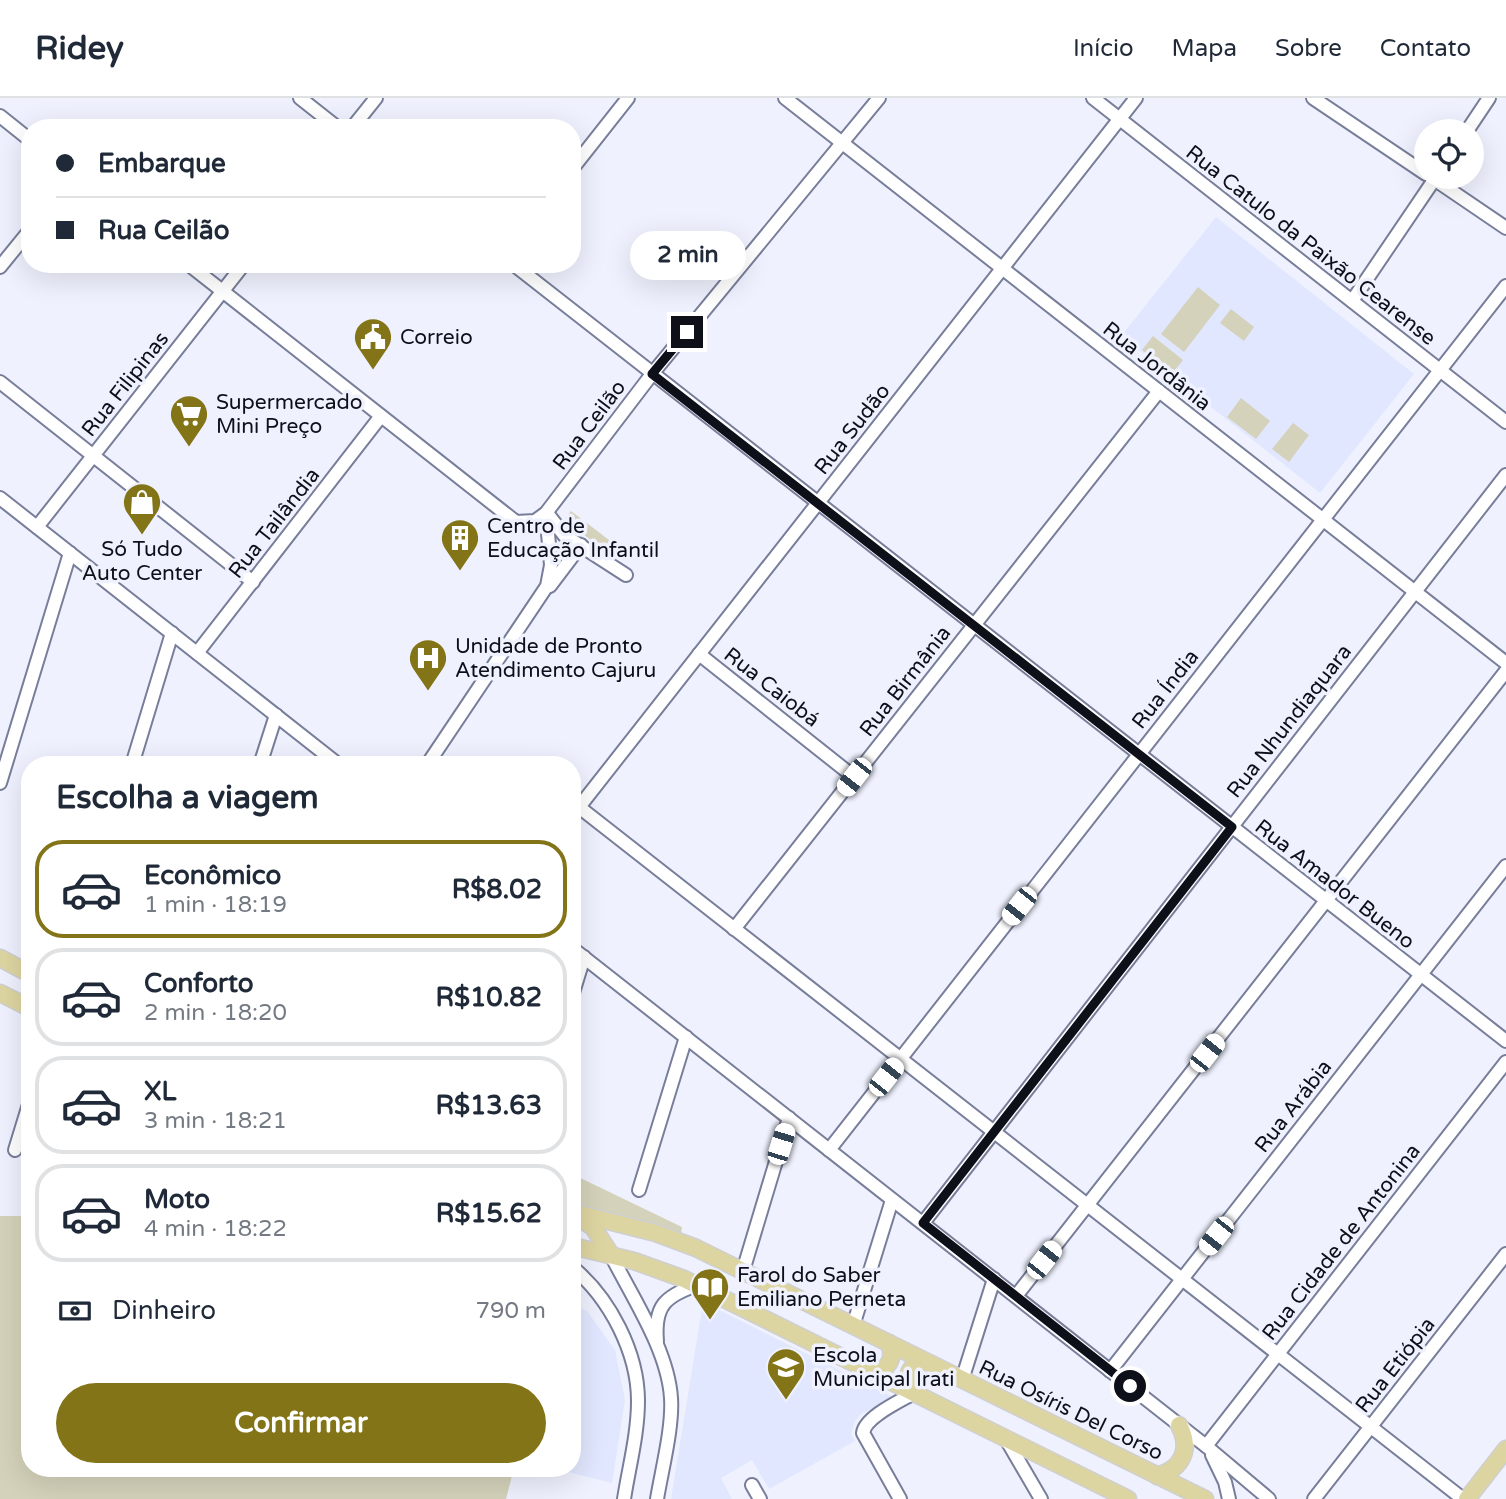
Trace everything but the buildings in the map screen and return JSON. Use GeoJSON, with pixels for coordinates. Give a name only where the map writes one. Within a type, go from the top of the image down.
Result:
{"type":"FeatureCollection","features":[{"type":"Feature","properties":{"kind":"main road"},"geometry":{"type":"LineString","coordinates":[[0,958],[21,969]]}},
{"type":"Feature","properties":{"kind":"main road"},"geometry":{"type":"LineString","coordinates":[[0,993],[21,1004]]}},
{"type":"Feature","properties":{"kind":"main road","name":"Rua Osíris Del Corso"},"geometry":{"type":"LineString","coordinates":[[581,1215],[677,1240],[1205,1499]]}},
{"type":"Feature","properties":{"kind":"main road"},"geometry":{"type":"LineString","coordinates":[[581,1219],[593,1227],[611,1255]]}},
{"type":"Feature","properties":{"kind":"main road"},"geometry":{"type":"LineString","coordinates":[[581,1248],[654,1267],[697,1286],[1128,1499]]}},
{"type":"Feature","properties":{"kind":"main road"},"geometry":{"type":"LineString","coordinates":[[872,1372],[887,1367],[892,1351],[889,1343]]}},
{"type":"Feature","properties":{"kind":"main road"},"geometry":{"type":"LineString","coordinates":[[914,1393],[907,1378],[910,1369],[916,1363],[924,1361]]}},
{"type":"Feature","properties":{"kind":"main road"},"geometry":{"type":"LineString","coordinates":[[1157,1476],[1168,1474],[1183,1458],[1186,1447],[1179,1425]]}},
{"type":"Feature","properties":{"kind":"main road"},"geometry":{"type":"LineString","coordinates":[[1465,1499],[1506,1449]]}},
{"type":"Feature","properties":{"kind":"street"},"geometry":{"type":"LineString","coordinates":[[300,98],[327,119]]}},
{"type":"Feature","properties":{"kind":"street"},"geometry":{"type":"LineString","coordinates":[[359,119],[376,98]]}},
{"type":"Feature","properties":{"kind":"street"},"geometry":{"type":"LineString","coordinates":[[581,158],[628,98]]}},
{"type":"Feature","properties":{"kind":"street","name":"Rua Jordânia"},"geometry":{"type":"LineString","coordinates":[[785,98],[1506,663]]}},
{"type":"Feature","properties":{"kind":"street","name":"Rua Ceilão"},"geometry":{"type":"LineString","coordinates":[[546,513],[652,374],[878,98]]}},
{"type":"Feature","properties":{"kind":"street","name":"Rua Catulo da Paixão Cearense"},"geometry":{"type":"LineString","coordinates":[[1093,98],[1506,422]]}},
{"type":"Feature","properties":{"kind":"street","name":"Rua Sudão"},"geometry":{"type":"LineString","coordinates":[[581,806],[1136,98]]}},
{"type":"Feature","properties":{"kind":"street"},"geometry":{"type":"LineString","coordinates":[[1313,98],[1414,164]]}},
{"type":"Feature","properties":{"kind":"street"},"geometry":{"type":"LineString","coordinates":[[1474,119],[1489,98]]}},
{"type":"Feature","properties":{"kind":"street"},"geometry":{"type":"LineString","coordinates":[[0,116],[21,133]]}},
{"type":"Feature","properties":{"kind":"street"},"geometry":{"type":"LineString","coordinates":[[1352,301],[1424,189]]}},
{"type":"Feature","properties":{"kind":"street"},"geometry":{"type":"LineString","coordinates":[[1450,189],[1506,228]]}},
{"type":"Feature","properties":{"kind":"street"},"geometry":{"type":"LineString","coordinates":[[0,267],[21,241]]}},
{"type":"Feature","properties":{"kind":"street"},"geometry":{"type":"LineString","coordinates":[[199,273],[516,522],[531,522],[546,513]]}},
{"type":"Feature","properties":{"kind":"street","name":"Rua Filipinas"},"geometry":{"type":"LineString","coordinates":[[37,527],[237,273]]}},
{"type":"Feature","properties":{"kind":"street","name":"Rua Amador Bueno"},"geometry":{"type":"LineString","coordinates":[[524,273],[1506,1041]]}},
{"type":"Feature","properties":{"kind":"street","name":"Rua Índia"},"geometry":{"type":"LineString","coordinates":[[829,1150],[1506,286]]}},
{"type":"Feature","properties":{"kind":"street"},"geometry":{"type":"LineString","coordinates":[[0,382],[253,582]]}},
{"type":"Feature","properties":{"kind":"street","name":"Rua Birmânia"},"geometry":{"type":"LineString","coordinates":[[734,929],[1159,391]]}},
{"type":"Feature","properties":{"kind":"street","name":"Rua Tailândia"},"geometry":{"type":"LineString","coordinates":[[197,653],[381,416]]}},
{"type":"Feature","properties":{"kind":"street","name":"Rua Nhundiaquara"},"geometry":{"type":"LineString","coordinates":[[923,1223],[1506,475]]}},
{"type":"Feature","properties":{"kind":"street"},"geometry":{"type":"LineString","coordinates":[[0,498],[327,756]]}},
{"type":"Feature","properties":{"kind":"street"},"geometry":{"type":"LineString","coordinates":[[546,513],[565,535],[625,575]]}},
{"type":"Feature","properties":{"kind":"street"},"geometry":{"type":"LineString","coordinates":[[541,598],[551,575],[546,513]]}},
{"type":"Feature","properties":{"kind":"street"},"geometry":{"type":"LineString","coordinates":[[433,756],[541,598],[581,545]]}},
{"type":"Feature","properties":{"kind":"street"},"geometry":{"type":"LineString","coordinates":[[0,783],[70,553]]}},
{"type":"Feature","properties":{"kind":"street"},"geometry":{"type":"LineString","coordinates":[[135,756],[172,634]]}},
{"type":"Feature","properties":{"kind":"street","name":"Rua Caiobá"},"geometry":{"type":"LineString","coordinates":[[699,654],[854,777]]}},
{"type":"Feature","properties":{"kind":"street"},"geometry":{"type":"LineString","coordinates":[[1016,1297],[1506,671]]}},
{"type":"Feature","properties":{"kind":"street"},"geometry":{"type":"LineString","coordinates":[[263,756],[275,715]]}},
{"type":"Feature","properties":{"kind":"street"},"geometry":{"type":"LineString","coordinates":[[581,816],[734,929],[1465,1499]]}},
{"type":"Feature","properties":{"kind":"street","name":"Rua Arábia"},"geometry":{"type":"LineString","coordinates":[[1110,1371],[1506,866]]}},
{"type":"Feature","properties":{"kind":"street"},"geometry":{"type":"LineString","coordinates":[[581,955],[1206,1446],[1269,1499]]}},
{"type":"Feature","properties":{"kind":"street"},"geometry":{"type":"LineString","coordinates":[[581,967],[584,957]]}},
{"type":"Feature","properties":{"kind":"street"},"geometry":{"type":"LineString","coordinates":[[639,1190],[686,1037]]}},
{"type":"Feature","properties":{"kind":"street","name":"Rua Cidade de Antonina"},"geometry":{"type":"LineString","coordinates":[[1206,1446],[1506,1062]]}},
{"type":"Feature","properties":{"kind":"street"},"geometry":{"type":"LineString","coordinates":[[743,1271],[789,1118]]}},
{"type":"Feature","properties":{"kind":"street"},"geometry":{"type":"LineString","coordinates":[[15,1150],[21,1130]]}},
{"type":"Feature","properties":{"kind":"street"},"geometry":{"type":"LineString","coordinates":[[853,1326],[892,1200]]}},
{"type":"Feature","properties":{"kind":"street","name":"Rua Etiópia"},"geometry":{"type":"LineString","coordinates":[[1314,1499],[1506,1254]]}},
{"type":"Feature","properties":{"kind":"street"},"geometry":{"type":"LineString","coordinates":[[611,1255],[658,1348],[666,1372],[671,1400],[657,1499]]}},
{"type":"Feature","properties":{"kind":"street"},"geometry":{"type":"LineString","coordinates":[[581,1276],[592,1287],[615,1321],[630,1356],[636,1380],[637,1416],[624,1499]]}},
{"type":"Feature","properties":{"kind":"street"},"geometry":{"type":"LineString","coordinates":[[962,1380],[994,1279]]}},
{"type":"Feature","properties":{"kind":"street"},"geometry":{"type":"LineString","coordinates":[[658,1348],[656,1326],[661,1307],[675,1294],[697,1286]]}},
{"type":"Feature","properties":{"kind":"street"},"geometry":{"type":"LineString","coordinates":[[901,1499],[863,1433],[863,1427],[871,1419],[914,1393]]}},
{"type":"Feature","properties":{"kind":"street"},"geometry":{"type":"LineString","coordinates":[[1006,1439],[1041,1499]]}},
{"type":"Feature","properties":{"kind":"street"},"geometry":{"type":"LineString","coordinates":[[1206,1446],[1222,1475],[1229,1499]]}},
{"type":"Feature","properties":{"kind":"street"},"geometry":{"type":"LineString","coordinates":[[1026,1472],[1029,1462],[1037,1454]]}},
{"type":"Feature","properties":{"kind":"street"},"geometry":{"type":"LineString","coordinates":[[752,1485],[760,1499]]}},
{"type":"Feature","properties":{"kind":"shaded area"},"geometry":{"type":"Polygon","coordinates":[[[1216,217],[1414,374],[1320,493],[1121,336],[1216,217]]]}},
{"type":"Feature","properties":{"kind":"shaded area"},"geometry":{"type":"Polygon","coordinates":[[[1198,287],[1220,305],[1184,352],[1161,334],[1198,287]]]}},
{"type":"Feature","properties":{"kind":"shaded area"},"geometry":{"type":"Polygon","coordinates":[[[1231,309],[1254,327],[1244,341],[1220,323],[1231,309]]]}},
{"type":"Feature","properties":{"kind":"shaded area"},"geometry":{"type":"Polygon","coordinates":[[[1153,336],[1183,360],[1172,374],[1142,350],[1153,336]]]}},
{"type":"Feature","properties":{"kind":"shaded area"},"geometry":{"type":"Polygon","coordinates":[[[1241,398],[1270,421],[1256,439],[1227,417],[1241,398]]]}},
{"type":"Feature","properties":{"kind":"shaded area"},"geometry":{"type":"Polygon","coordinates":[[[1293,423],[1309,435],[1289,462],[1272,449],[1293,423]]]}},
{"type":"Feature","properties":{"kind":"shaded area"},"geometry":{"type":"Polygon","coordinates":[[[571,511],[630,556],[611,555],[564,520],[571,511]]]}},
{"type":"Feature","properties":{"kind":"shaded area"},"geometry":{"type":"Polygon","coordinates":[[[581,1178],[682,1227],[681,1234],[642,1221],[581,1207],[581,1178]]]}},
{"type":"Feature","properties":{"kind":"shaded area"},"geometry":{"type":"Polygon","coordinates":[[[0,1216],[21,1216],[21,1477],[512,1477],[506,1499],[0,1499],[0,1216]]]}},
{"type":"Feature","properties":{"kind":"shaded area","name":"Escola Municipal Irati"},"geometry":{"type":"Polygon","coordinates":[[[703,1302],[892,1398],[861,1414],[855,1421],[851,1434],[855,1441],[769,1489],[752,1460],[721,1478],[732,1499],[671,1499],[703,1302]]]}},
{"type":"Feature","properties":{"kind":"shaded area"},"geometry":{"type":"Polygon","coordinates":[[[581,1308],[587,1311],[615,1350],[625,1400],[612,1483],[581,1475],[581,1308]]]}},
{"type":"Feature","properties":{"kind":"place","name":"Correio"},"geometry":{"type":"Point","coordinates":[373,371]}},
{"type":"Feature","properties":{"kind":"place","name":"Supermercado Mini Preço"},"geometry":{"type":"Point","coordinates":[189,448]}},
{"type":"Feature","properties":{"kind":"place","name":"Só Tudo Auto Center"},"geometry":{"type":"Point","coordinates":[142,536]}},
{"type":"Feature","properties":{"kind":"place","name":"Centro de Educação Infantil"},"geometry":{"type":"Point","coordinates":[460,572]}},
{"type":"Feature","properties":{"kind":"place","name":"Unidade de Pronto Atendimento Cajuru"},"geometry":{"type":"Point","coordinates":[428,692]}},
{"type":"Feature","properties":{"kind":"place","name":"Farol do Saber Emiliano Perneta"},"geometry":{"type":"Point","coordinates":[710,1321]}},
{"type":"Feature","properties":{"kind":"place","name":"Escola Municipal Irati"},"geometry":{"type":"Point","coordinates":[786,1401]}},
{"type":"Feature","properties":{"kind":"route"},"geometry":{"type":"LineString","coordinates":[[687,332],[652,374],[1232,827],[923,1223],[1130,1386]]}}]}
